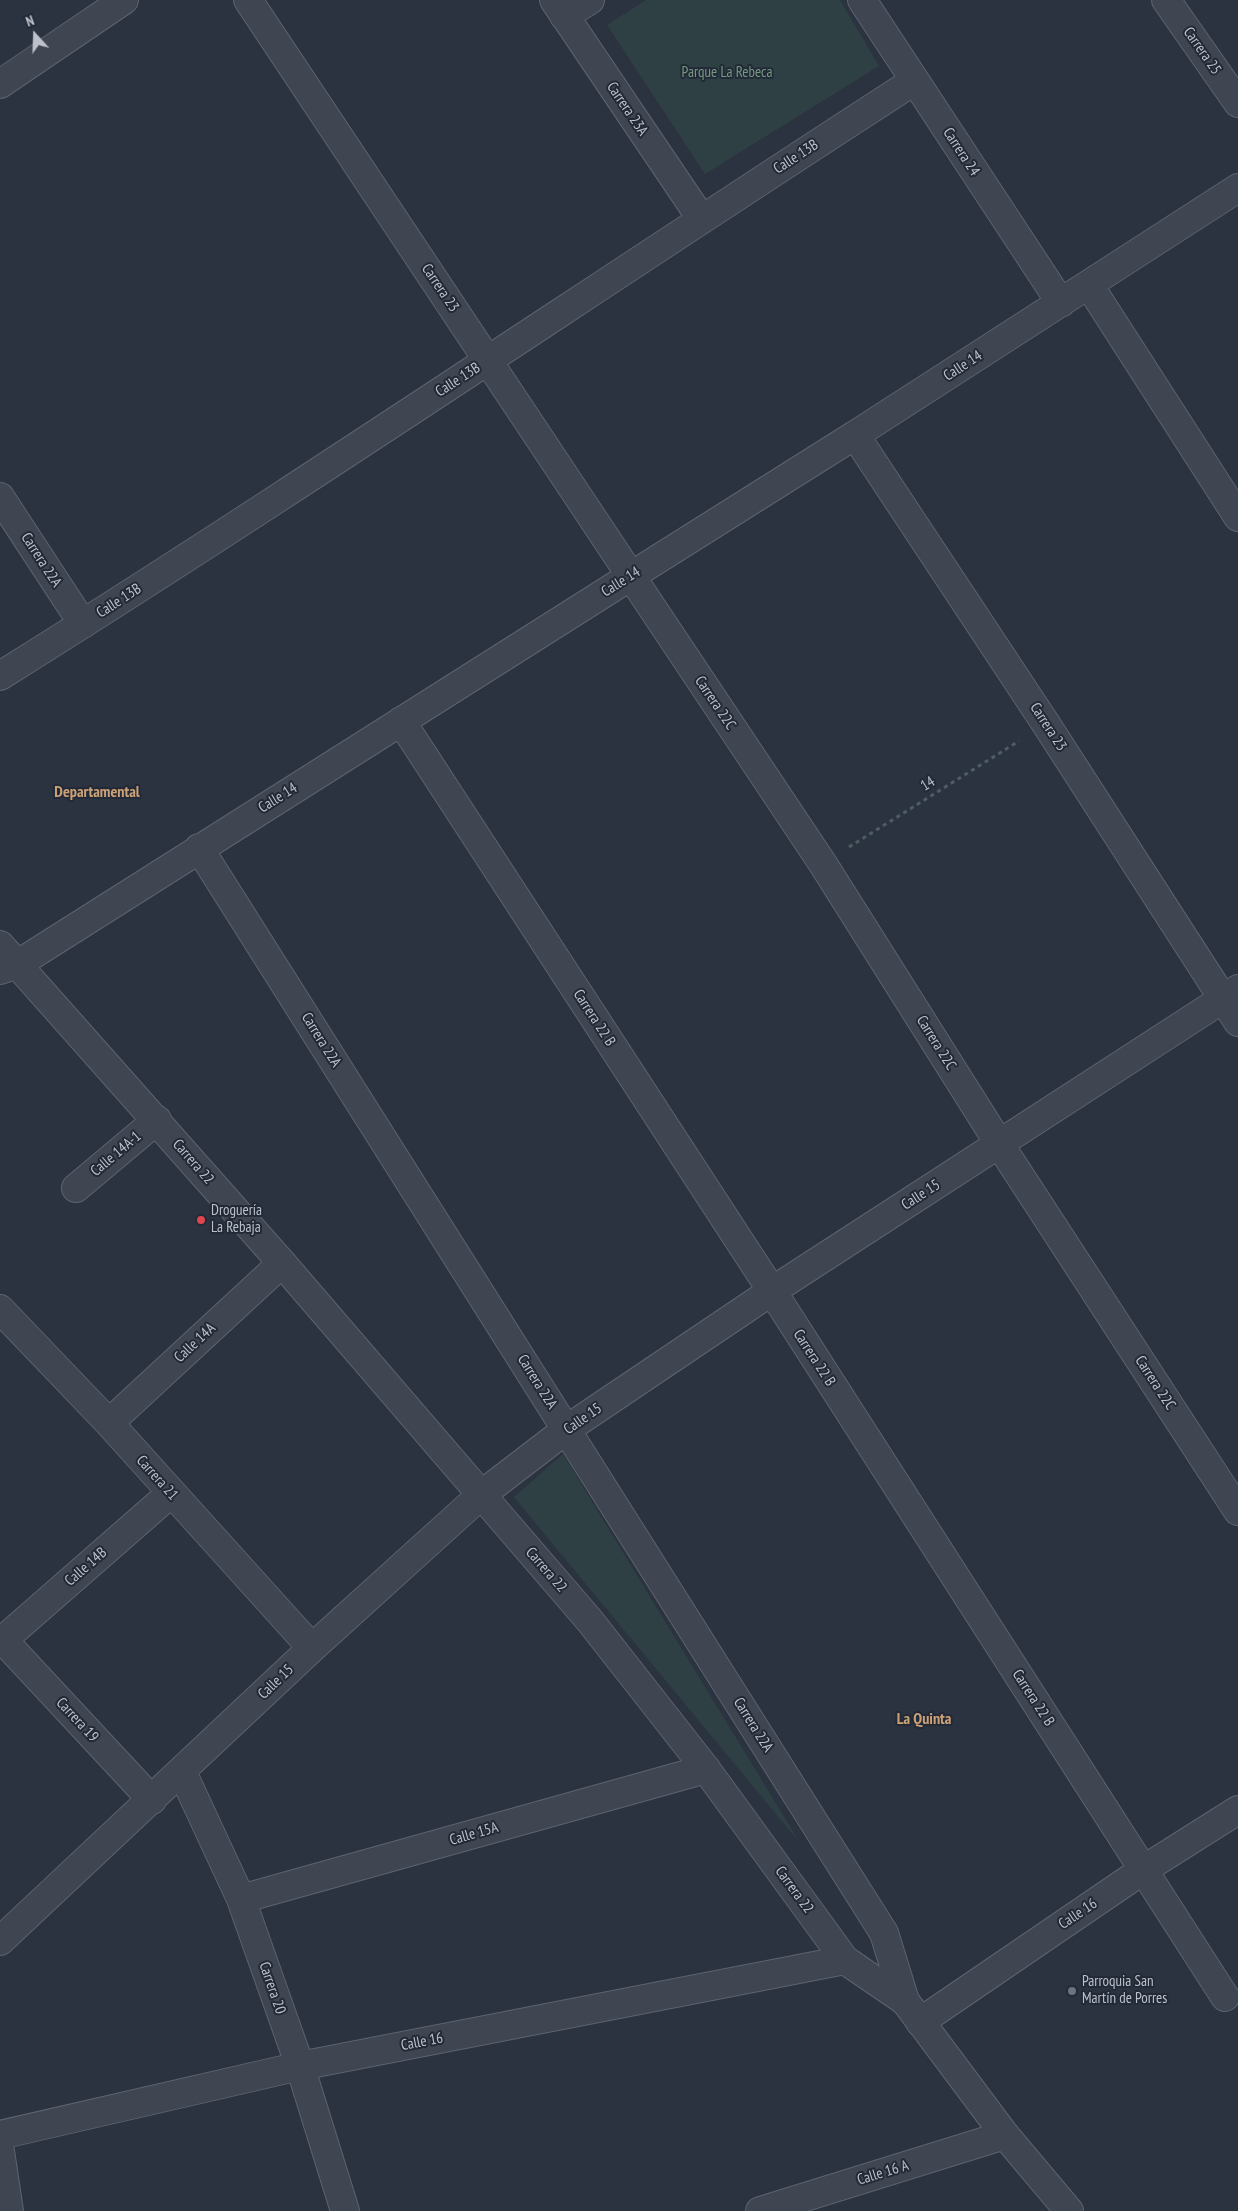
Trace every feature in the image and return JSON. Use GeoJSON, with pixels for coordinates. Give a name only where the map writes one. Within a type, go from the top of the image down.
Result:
{"type":"FeatureCollection","features":[{"type":"Feature","properties":{"kind":"street"},"geometry":{"type":"LineString","coordinates":[[0,84],[124,0]]}},
{"type":"Feature","properties":{"kind":"street","name":"Carrera 23"},"geometry":{"type":"LineString","coordinates":[[248,0],[631,576]]}},
{"type":"Feature","properties":{"kind":"street"},"geometry":{"type":"LineString","coordinates":[[559,8],[590,0]]}},
{"type":"Feature","properties":{"kind":"street","name":"Carrera 24"},"geometry":{"type":"LineString","coordinates":[[862,0],[1061,303]]}},
{"type":"Feature","properties":{"kind":"street","name":"Carrera 25"},"geometry":{"type":"LineString","coordinates":[[1166,0],[1238,103]]}},
{"type":"Feature","properties":{"kind":"street","name":"Carrera 23A"},"geometry":{"type":"LineString","coordinates":[[559,8],[701,218]]}},
{"type":"Feature","properties":{"kind":"street","name":"Calle 13B"},"geometry":{"type":"LineString","coordinates":[[0,676],[489,360],[701,218],[914,80]]}},
{"type":"Feature","properties":{"kind":"street","name":"Calle 14"},"geometry":{"type":"LineString","coordinates":[[6,960],[199,848],[855,435],[1238,188]]}},
{"type":"Feature","properties":{"kind":"street"},"geometry":{"type":"LineString","coordinates":[[1088,285],[1238,517]]}},
{"type":"Feature","properties":{"kind":"street","name":"Carrera 23"},"geometry":{"type":"LineString","coordinates":[[855,435],[1046,724],[1231,994],[1238,1022]]}},
{"type":"Feature","properties":{"kind":"street","name":"Carrera 22A"},"geometry":{"type":"LineString","coordinates":[[0,497],[83,624]]}},
{"type":"Feature","properties":{"kind":"street","name":"Carrera 22C"},"geometry":{"type":"LineString","coordinates":[[631,576],[822,864],[1000,1145],[1238,1510]]}},
{"type":"Feature","properties":{"kind":"street","name":"Carrera 22 B"},"geometry":{"type":"LineString","coordinates":[[401,721],[772,1291],[1225,1997]]}},
{"type":"Feature","properties":{"kind":"street","name":"Carrera 22A"},"geometry":{"type":"LineString","coordinates":[[199,848],[884,1933],[912,2011]]}},
{"type":"Feature","properties":{"kind":"street","name":"Carrera 22"},"geometry":{"type":"LineString","coordinates":[[6,960],[157,1120],[590,1621],[706,1770],[845,1960],[912,2011],[1005,2135],[1069,2211]]}},
{"type":"Feature","properties":{"kind":"street","name":"Calle 15"},"geometry":{"type":"LineString","coordinates":[[0,1941],[312,1648],[481,1495],[567,1429],[772,1291],[1231,994]]}},
{"type":"Feature","properties":{"kind":"street","name":"Calle 14A-1"},"geometry":{"type":"LineString","coordinates":[[76,1188],[157,1120]]}},
{"type":"Feature","properties":{"kind":"street","name":"Calle 14A"},"geometry":{"type":"LineString","coordinates":[[108,1424],[282,1263]]}},
{"type":"Feature","properties":{"kind":"street","name":"Carrera 21"},"geometry":{"type":"LineString","coordinates":[[0,1309],[108,1424],[312,1648]]}},
{"type":"Feature","properties":{"kind":"street","name":"Calle 14B"},"geometry":{"type":"LineString","coordinates":[[1,1640],[170,1494]]}},
{"type":"Feature","properties":{"kind":"street","name":"Carrera 19"},"geometry":{"type":"LineString","coordinates":[[1,1640],[152,1800]]}},
{"type":"Feature","properties":{"kind":"street","name":"Calle 15A"},"geometry":{"type":"LineString","coordinates":[[241,1899],[706,1770]]}},
{"type":"Feature","properties":{"kind":"street","name":"Carrera 20"},"geometry":{"type":"LineString","coordinates":[[182,1772],[241,1899],[300,2066],[345,2211]]}},
{"type":"Feature","properties":{"kind":"street","name":"Calle 16"},"geometry":{"type":"LineString","coordinates":[[912,2011],[1144,1870],[1238,1810]]}},
{"type":"Feature","properties":{"kind":"street","name":"Calle 16"},"geometry":{"type":"LineString","coordinates":[[0,2134],[300,2066],[845,1960]]}},
{"type":"Feature","properties":{"kind":"street","name":"Calle 16 A"},"geometry":{"type":"LineString","coordinates":[[772,2209],[1005,2135]]}},
{"type":"Feature","properties":{"kind":"street"},"geometry":{"type":"LineString","coordinates":[[0,2150],[9,2211]]}},
{"type":"Feature","properties":{"kind":"path","name":"14"},"geometry":{"type":"LineString","coordinates":[[822,864],[1046,724]]}},
{"type":"Feature","properties":{"kind":"green space","name":"Parque La Rebeca"},"geometry":{"type":"Polygon","coordinates":[[[646,0],[840,0],[879,66],[705,174],[607,25],[646,0]]]}},
{"type":"Feature","properties":{"kind":"green space"},"geometry":{"type":"Polygon","coordinates":[[[563,1454],[800,1843],[514,1497],[563,1454]]]}},
{"type":"Feature","properties":{"kind":"place","name":"Droguería La Rebaja"},"geometry":{"type":"Point","coordinates":[201,1220]}},
{"type":"Feature","properties":{"kind":"place","name":"Parroquia San Martín de Porres"},"geometry":{"type":"Point","coordinates":[1072,1991]}},
{"type":"Feature","properties":{"kind":"district","name":"Departamental"},"geometry":{"type":"Point","coordinates":[97,792]}},
{"type":"Feature","properties":{"kind":"district","name":"La Quinta"},"geometry":{"type":"Point","coordinates":[924,1719]}}]}
